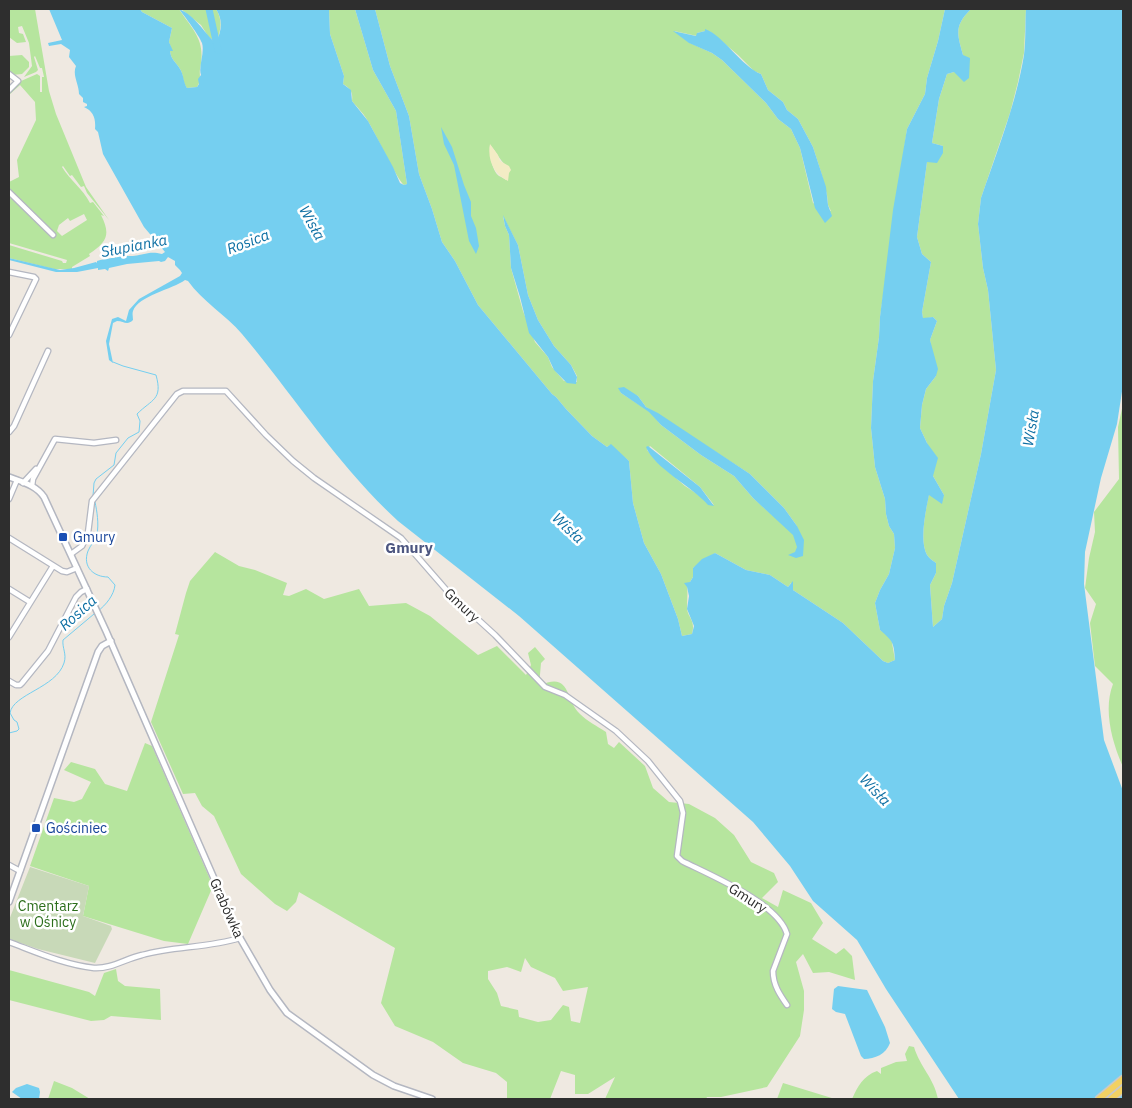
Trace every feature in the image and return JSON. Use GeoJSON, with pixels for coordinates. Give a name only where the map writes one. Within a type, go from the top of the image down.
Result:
{"type":"FeatureCollection","features":[{"type":"Feature","properties":{"kind":"main road"},"geometry":{"type":"LineString","coordinates":[[1099,1099],[1123,1079]]}},
{"type":"Feature","properties":{"kind":"main road"},"geometry":{"type":"LineString","coordinates":[[1111,1099],[1123,1089]]}},
{"type":"Feature","properties":{"kind":"street"},"geometry":{"type":"LineString","coordinates":[[9,74],[18,81],[9,90]]}},
{"type":"Feature","properties":{"kind":"street"},"geometry":{"type":"LineString","coordinates":[[9,192],[53,235]]}},
{"type":"Feature","properties":{"kind":"street"},"geometry":{"type":"LineString","coordinates":[[9,272],[36,279],[9,335]]}},
{"type":"Feature","properties":{"kind":"street"},"geometry":{"type":"LineString","coordinates":[[9,432],[14,426],[48,351]]}},
{"type":"Feature","properties":{"kind":"street","name":"Gmury"},"geometry":{"type":"LineString","coordinates":[[71,554],[82,546],[88,532],[92,501],[96,495],[180,392],[226,391],[266,435],[293,461],[314,478],[401,538],[449,593],[495,635],[545,687],[565,695],[616,731],[648,761],[680,801],[683,813],[678,856],[682,861],[755,898],[785,928],[787,934],[773,972],[773,977],[778,992],[787,1005]]}},
{"type":"Feature","properties":{"kind":"street"},"geometry":{"type":"LineString","coordinates":[[9,477],[32,486],[39,466],[55,439],[94,443],[116,440]]}},
{"type":"Feature","properties":{"kind":"street"},"geometry":{"type":"LineString","coordinates":[[23,482],[39,466]]}},
{"type":"Feature","properties":{"kind":"street"},"geometry":{"type":"LineString","coordinates":[[9,499],[16,480]]}},
{"type":"Feature","properties":{"kind":"street","name":"Grabówka"},"geometry":{"type":"LineString","coordinates":[[32,486],[44,497],[78,568],[240,938],[270,990],[287,1013],[378,1078],[394,1086],[432,1099]]}},
{"type":"Feature","properties":{"kind":"street"},"geometry":{"type":"LineString","coordinates":[[9,538],[53,566],[67,572],[78,568]]}},
{"type":"Feature","properties":{"kind":"street"},"geometry":{"type":"LineString","coordinates":[[9,637],[53,566]]}},
{"type":"Feature","properties":{"kind":"street"},"geometry":{"type":"LineString","coordinates":[[9,589],[30,602]]}},
{"type":"Feature","properties":{"kind":"street"},"geometry":{"type":"LineString","coordinates":[[9,681],[16,685],[22,683],[48,651],[76,597],[87,589]]}},
{"type":"Feature","properties":{"kind":"street"},"geometry":{"type":"LineString","coordinates":[[9,902],[98,652],[102,646],[111,642]]}},
{"type":"Feature","properties":{"kind":"street"},"geometry":{"type":"LineString","coordinates":[[9,865],[20,871]]}},
{"type":"Feature","properties":{"kind":"street"},"geometry":{"type":"LineString","coordinates":[[9,942],[69,962],[98,968],[116,965],[141,955],[221,943],[240,938]]}},
{"type":"Feature","properties":{"kind":"green space"},"geometry":{"type":"Polygon","coordinates":[[[9,9],[35,9],[49,91],[56,114],[86,187],[109,220],[87,193],[84,186],[81,187],[63,166],[65,172],[84,193],[90,203],[93,202],[104,216],[101,215],[106,228],[106,238],[100,246],[89,254],[90,256],[72,267],[72,269],[54,269],[9,258],[9,245],[62,261],[63,263],[66,263],[67,260],[9,243],[9,182],[19,177],[17,160],[36,120],[35,102],[20,85],[9,95],[9,93],[21,81],[37,74],[40,76],[40,92],[42,92],[42,77],[44,77],[42,68],[40,68],[35,56],[38,70],[24,77],[32,66],[29,43],[22,26],[18,27],[19,33],[23,34],[26,42],[17,43],[9,37],[9,9]],[[84,214],[70,221],[68,218],[59,225],[57,231],[62,236],[87,220],[84,214]]]}},
{"type":"Feature","properties":{"kind":"green space"},"geometry":{"type":"Polygon","coordinates":[[[140,9],[179,9],[194,30],[200,43],[200,80],[197,87],[187,88],[181,71],[171,57],[170,51],[172,51],[169,42],[172,28],[142,12],[140,9]]]}},
{"type":"Feature","properties":{"kind":"green space"},"geometry":{"type":"Polygon","coordinates":[[[181,9],[216,9],[220,17],[220,25],[216,43],[208,36],[201,25],[181,9]]]}},
{"type":"Feature","properties":{"kind":"green space"},"geometry":{"type":"Polygon","coordinates":[[[329,9],[355,9],[373,70],[396,111],[407,184],[404,185],[401,182],[367,120],[352,101],[351,91],[343,84],[344,76],[330,34],[329,9]]]}},
{"type":"Feature","properties":{"kind":"green space"},"geometry":{"type":"Polygon","coordinates":[[[375,9],[945,9],[927,78],[925,94],[907,129],[880,317],[873,381],[871,428],[875,467],[885,499],[889,526],[894,534],[895,548],[889,574],[875,603],[880,630],[891,637],[895,660],[888,663],[883,661],[843,623],[793,590],[791,583],[788,587],[770,575],[746,570],[715,553],[693,568],[693,577],[687,587],[687,611],[693,629],[692,634],[682,636],[678,619],[661,574],[644,543],[633,503],[629,461],[610,445],[607,447],[592,436],[552,394],[478,305],[455,261],[442,242],[419,174],[409,116],[390,66],[375,9]],[[674,31],[690,43],[722,60],[766,103],[778,119],[791,129],[800,148],[813,203],[831,211],[813,147],[798,119],[787,110],[783,102],[768,90],[761,74],[754,71],[711,32],[697,33],[697,36],[674,31]],[[490,145],[494,170],[506,180],[507,166],[490,145]],[[503,216],[509,235],[511,268],[523,311],[535,342],[564,381],[577,382],[577,376],[571,365],[554,346],[538,320],[528,295],[518,245],[503,216]],[[619,388],[621,393],[650,412],[661,425],[701,455],[734,476],[753,498],[772,515],[797,526],[784,508],[750,474],[646,407],[638,396],[619,388]],[[650,446],[647,450],[656,461],[685,486],[714,505],[700,487],[650,446]]]}},
{"type":"Feature","properties":{"kind":"green space"},"geometry":{"type":"Polygon","coordinates":[[[971,9],[1026,9],[1024,53],[1010,113],[981,198],[978,224],[983,268],[988,290],[996,370],[981,454],[952,583],[944,606],[942,619],[933,627],[930,585],[936,573],[936,563],[928,556],[925,549],[924,525],[929,494],[944,495],[933,476],[927,443],[920,428],[922,405],[926,389],[936,376],[930,340],[937,321],[933,317],[923,319],[922,312],[931,262],[922,254],[917,237],[927,162],[943,146],[932,143],[939,99],[947,74],[954,72],[963,55],[958,30],[962,20],[971,9]]]}},
{"type":"Feature","properties":{"kind":"green space"},"geometry":{"type":"Polygon","coordinates":[[[22,55],[29,62],[29,67],[22,74],[12,75],[9,72],[9,56],[22,55]]]}},
{"type":"Feature","properties":{"kind":"green space"},"geometry":{"type":"Polygon","coordinates":[[[1123,404],[1123,767],[1115,747],[1110,726],[1109,704],[1113,684],[1095,666],[1090,623],[1096,604],[1085,588],[1095,532],[1094,512],[1119,479],[1118,427],[1123,404]]]}},
{"type":"Feature","properties":{"kind":"green space"},"geometry":{"type":"Polygon","coordinates":[[[215,552],[239,566],[255,570],[287,583],[283,595],[289,596],[306,589],[324,599],[359,589],[369,606],[406,603],[430,616],[478,655],[497,646],[526,675],[531,665],[528,653],[535,647],[545,659],[541,663],[539,686],[549,682],[562,684],[580,714],[606,732],[608,744],[614,748],[619,742],[645,766],[653,788],[669,802],[689,804],[715,818],[734,835],[751,862],[774,873],[778,882],[762,898],[778,907],[783,890],[811,903],[823,923],[812,939],[836,954],[844,948],[852,956],[855,980],[829,972],[813,973],[803,954],[796,962],[804,991],[804,1010],[800,1036],[767,1087],[721,1097],[707,1097],[706,1099],[605,1099],[615,1077],[588,1094],[575,1094],[575,1075],[561,1071],[550,1099],[507,1099],[507,1082],[496,1073],[463,1063],[433,1042],[395,1026],[381,1003],[395,948],[299,892],[296,902],[287,911],[275,904],[241,874],[214,816],[202,806],[195,793],[183,794],[151,722],[179,635],[175,634],[190,581],[215,552]],[[525,958],[521,972],[507,967],[488,971],[488,979],[497,993],[501,1006],[518,1010],[519,1017],[538,1022],[551,1020],[563,1005],[569,1007],[571,1021],[580,1023],[588,987],[563,991],[555,978],[531,967],[525,958]]]}},
{"type":"Feature","properties":{"kind":"green space"},"geometry":{"type":"Polygon","coordinates":[[[145,743],[152,746],[213,886],[188,944],[164,941],[83,916],[89,886],[30,866],[54,798],[74,802],[82,799],[91,782],[64,770],[71,762],[95,769],[105,784],[127,791],[145,743]]]}},
{"type":"Feature","properties":{"kind":"green space","name":"Cmentarz w Ośnicy"},"geometry":{"type":"Polygon","coordinates":[[[30,867],[89,886],[83,916],[111,926],[112,929],[95,963],[38,949],[9,939],[9,920],[30,867]]]}},
{"type":"Feature","properties":{"kind":"green space"},"geometry":{"type":"Polygon","coordinates":[[[116,969],[118,981],[125,986],[160,989],[161,1020],[111,1016],[104,1020],[91,1021],[9,1000],[9,970],[89,992],[95,996],[104,973],[116,969]]]}},
{"type":"Feature","properties":{"kind":"green space"},"geometry":{"type":"Polygon","coordinates":[[[909,1046],[914,1047],[938,1099],[852,1099],[859,1086],[868,1076],[877,1071],[881,1074],[881,1068],[896,1062],[907,1061],[905,1054],[909,1046]]]}},
{"type":"Feature","properties":{"kind":"green space"},"geometry":{"type":"Polygon","coordinates":[[[54,1081],[72,1088],[90,1099],[48,1099],[54,1081]]]}},
{"type":"Feature","properties":{"kind":"green space"},"geometry":{"type":"Polygon","coordinates":[[[783,1083],[835,1099],[777,1099],[783,1083]]]}},
{"type":"Feature","properties":{"kind":"sand"},"geometry":{"type":"Polygon","coordinates":[[[490,144],[500,161],[509,166],[511,170],[508,181],[499,175],[493,166],[489,150],[490,144]]]}},
{"type":"Feature","properties":{"kind":"water"},"geometry":{"type":"Polygon","coordinates":[[[49,9],[140,9],[142,12],[172,28],[169,42],[173,51],[170,51],[181,71],[187,88],[197,87],[199,84],[198,79],[201,75],[203,47],[198,35],[179,9],[195,20],[216,43],[221,25],[216,9],[329,9],[330,34],[344,76],[343,84],[351,90],[352,101],[368,121],[400,183],[404,185],[407,184],[396,111],[373,70],[355,9],[375,9],[390,66],[409,116],[419,174],[442,242],[455,261],[478,305],[552,394],[592,436],[607,447],[611,444],[629,461],[633,503],[644,543],[661,574],[678,619],[682,636],[692,634],[694,626],[687,609],[689,596],[684,583],[690,582],[693,577],[693,568],[702,559],[715,553],[746,570],[770,575],[788,587],[793,581],[793,590],[843,623],[883,661],[888,663],[895,660],[894,650],[890,640],[880,630],[875,603],[889,574],[895,548],[894,534],[889,526],[885,499],[875,467],[871,428],[873,381],[893,210],[907,129],[925,94],[927,78],[945,9],[971,9],[962,20],[958,30],[963,55],[970,58],[969,78],[964,82],[954,72],[947,74],[939,99],[932,143],[943,146],[943,153],[937,163],[927,162],[917,237],[922,254],[931,262],[922,312],[923,318],[933,317],[937,321],[930,340],[938,369],[936,376],[926,389],[922,405],[920,428],[927,443],[938,458],[933,476],[944,495],[942,504],[929,495],[924,525],[925,549],[928,556],[936,563],[936,573],[930,585],[933,627],[942,619],[944,606],[952,583],[981,454],[996,370],[988,290],[983,268],[978,224],[981,198],[1006,127],[1021,73],[1025,49],[1026,9],[1123,9],[1123,385],[1117,424],[1101,478],[1085,552],[1084,584],[1104,740],[1123,791],[1123,1099],[959,1099],[886,989],[857,940],[813,901],[790,866],[753,822],[519,616],[398,521],[376,500],[336,454],[242,334],[200,295],[188,281],[185,280],[142,301],[133,311],[133,320],[131,322],[117,321],[113,323],[109,344],[113,363],[109,360],[106,341],[112,319],[118,317],[126,321],[129,310],[139,299],[180,276],[182,273],[175,265],[175,261],[168,257],[165,261],[161,262],[127,264],[109,268],[108,271],[105,269],[98,270],[98,268],[77,272],[56,272],[9,260],[9,258],[60,270],[97,263],[97,261],[119,256],[123,258],[125,256],[152,253],[162,254],[165,252],[144,227],[103,154],[98,132],[95,129],[93,115],[84,107],[87,104],[83,102],[83,98],[79,94],[75,73],[76,66],[69,57],[70,50],[61,44],[49,46],[48,43],[62,40],[49,9]]]}},
{"type":"Feature","properties":{"kind":"water"},"geometry":{"type":"Polygon","coordinates":[[[705,29],[712,32],[747,65],[761,74],[768,90],[783,102],[787,110],[798,119],[813,147],[826,187],[828,205],[832,216],[825,223],[815,208],[800,148],[791,129],[778,119],[766,103],[722,60],[712,53],[689,43],[673,31],[696,36],[697,33],[705,31],[705,29]]]}},
{"type":"Feature","properties":{"kind":"water"},"geometry":{"type":"Polygon","coordinates":[[[441,127],[452,147],[471,202],[471,216],[476,228],[479,246],[476,254],[469,241],[454,165],[444,144],[441,127]]]}},
{"type":"Feature","properties":{"kind":"water"},"geometry":{"type":"Polygon","coordinates":[[[503,215],[518,245],[528,295],[538,320],[554,346],[571,365],[577,377],[576,384],[567,383],[554,370],[548,357],[529,333],[511,268],[509,235],[503,215]]]}},
{"type":"Feature","properties":{"kind":"water"},"geometry":{"type":"Polygon","coordinates":[[[624,387],[638,396],[646,407],[750,474],[784,508],[797,526],[804,540],[803,556],[796,558],[788,555],[795,552],[797,547],[793,535],[753,498],[734,476],[701,455],[661,425],[649,412],[621,393],[618,388],[624,387]]]}},
{"type":"Feature","properties":{"kind":"water"},"geometry":{"type":"Polygon","coordinates":[[[648,446],[700,487],[714,506],[708,505],[665,470],[650,455],[646,447],[648,446]]]}},
{"type":"Feature","properties":{"kind":"water"},"geometry":{"type":"Polygon","coordinates":[[[838,986],[867,990],[885,1027],[890,1043],[880,1055],[864,1059],[861,1056],[845,1014],[832,1009],[834,989],[838,986]]]}},
{"type":"Feature","properties":{"kind":"water"},"geometry":{"type":"Polygon","coordinates":[[[27,1084],[39,1088],[39,1099],[22,1099],[12,1092],[16,1088],[27,1084]]]}},
{"type":"Feature","properties":{"kind":"waterway","name":"Wisła"},"geometry":{"type":"LineString","coordinates":[[209,9],[218,50]]}},
{"type":"Feature","properties":{"kind":"waterway","name":"Rosica"},"geometry":{"type":"LineString","coordinates":[[93,496],[96,479],[114,465],[116,453],[128,438],[139,432],[140,421],[137,414],[155,398],[158,390],[156,375],[113,362]]}},
{"type":"Feature","properties":{"kind":"waterway","name":"Rosica"},"geometry":{"type":"LineString","coordinates":[[95,502],[98,530],[88,551],[87,562],[90,570],[103,577],[108,577],[115,585],[109,600],[98,611]]}},
{"type":"Feature","properties":{"kind":"waterway","name":"Rosica"},"geometry":{"type":"LineString","coordinates":[[9,733],[19,729],[17,722],[10,713],[13,706],[26,695],[53,679],[60,672],[65,660],[63,640],[94,614]]}},
{"type":"Feature","properties":{"kind":"place","name":"Gmury"},"geometry":{"type":"Point","coordinates":[63,537]}},
{"type":"Feature","properties":{"kind":"place","name":"Gościniec"},"geometry":{"type":"Point","coordinates":[36,828]}},
{"type":"Feature","properties":{"kind":"district","name":"Gmury"},"geometry":{"type":"Point","coordinates":[409,548]}},
{"type":"Feature","properties":{"kind":"water label","name":"Słupianka"},"geometry":{"type":"Point","coordinates":[134,246]}}]}
